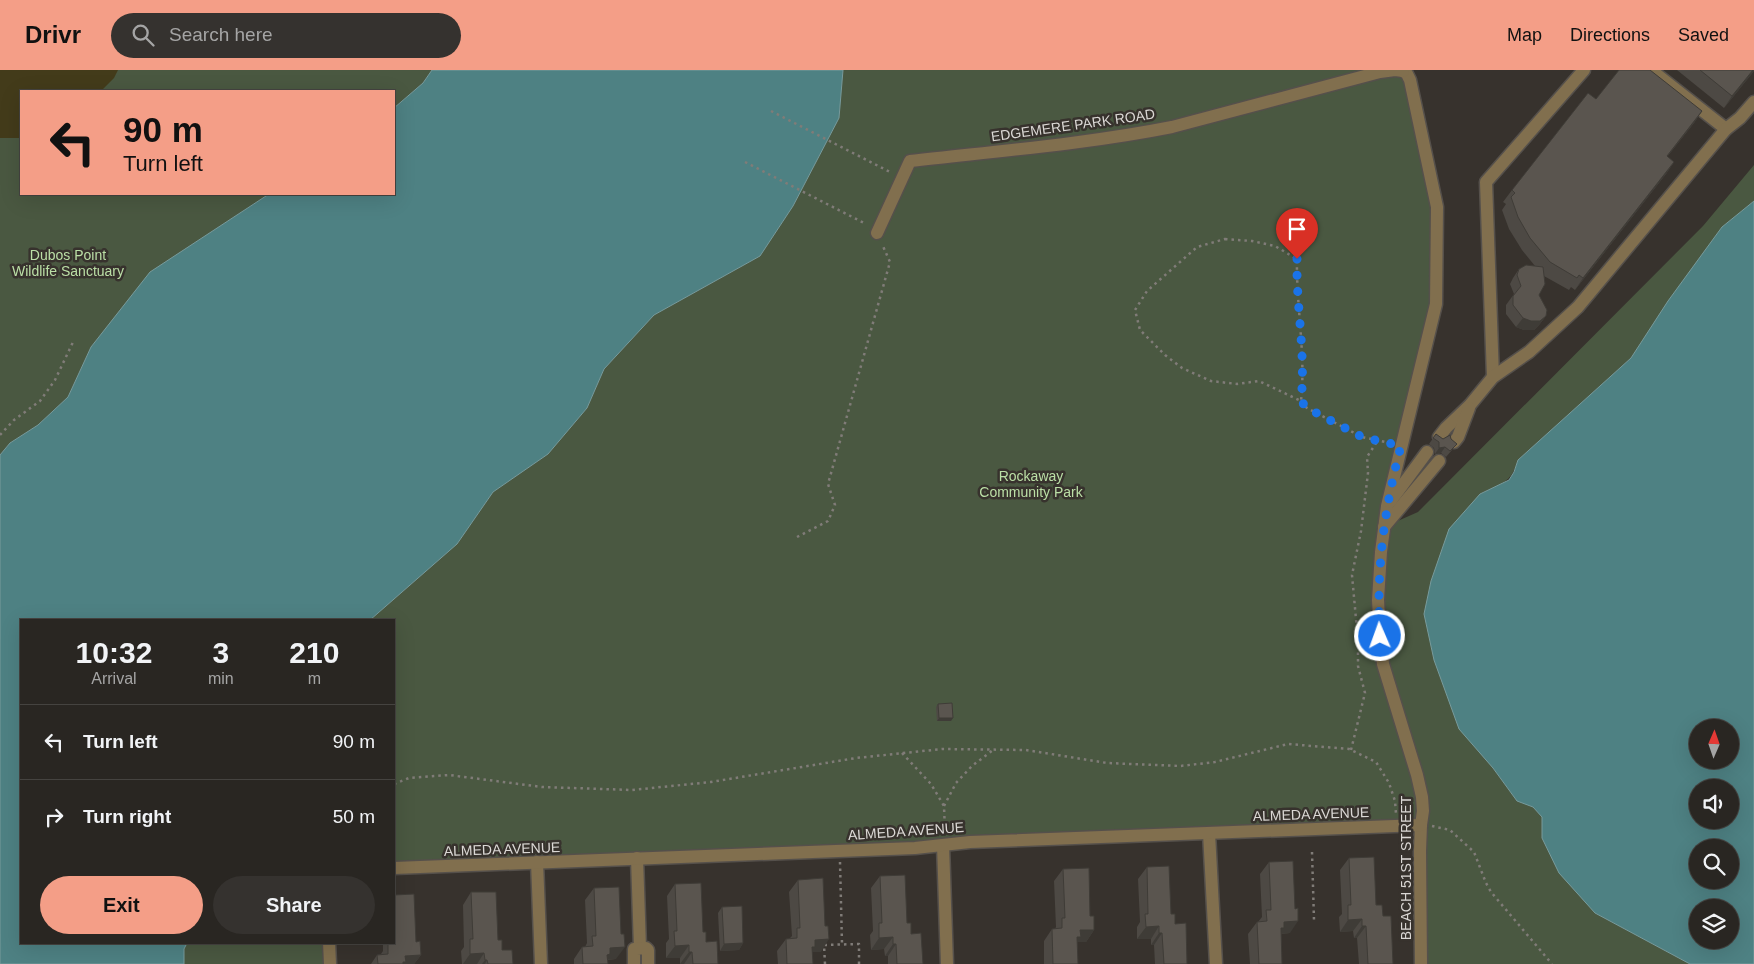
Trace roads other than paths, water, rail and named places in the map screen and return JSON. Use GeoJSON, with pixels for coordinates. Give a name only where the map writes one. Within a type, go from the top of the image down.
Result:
{"type":"FeatureCollection","features":[{"type":"Feature","properties":{"kind":"street"},"geometry":{"type":"LineString","coordinates":[[1493,377],[1486,182],[1584,70]]}},
{"type":"Feature","properties":{"kind":"street"},"geometry":{"type":"LineString","coordinates":[[1651,70],[1726,129]]}},
{"type":"Feature","properties":{"kind":"street","name":"EDGEMERE PARK ROAD"},"geometry":{"type":"LineString","coordinates":[[878,232],[910,161],[1134,134],[1172,127],[1380,72],[1404,71]]}},
{"type":"Feature","properties":{"kind":"street","name":"BEACH 51ST STREET"},"geometry":{"type":"LineString","coordinates":[[1404,71],[1410,80],[1438,215],[1435,313],[1387,506],[1379,583],[1381,649],[1387,679],[1417,775],[1422,798],[1421,964]]}},
{"type":"Feature","properties":{"kind":"street"},"geometry":{"type":"LineString","coordinates":[[1439,437],[1470,405],[1493,377],[1529,352],[1578,307],[1726,129],[1740,118],[1754,102]]}},
{"type":"Feature","properties":{"kind":"street"},"geometry":{"type":"LineString","coordinates":[[1454,442],[1458,437],[1470,405]]}},
{"type":"Feature","properties":{"kind":"street"},"geometry":{"type":"LineString","coordinates":[[1387,506],[1427,452]]}},
{"type":"Feature","properties":{"kind":"street"},"geometry":{"type":"LineString","coordinates":[[1384,527],[1439,461]]}},
{"type":"Feature","properties":{"kind":"street","name":"ALMEDA AVENUE"},"geometry":{"type":"LineString","coordinates":[[395,868],[840,851],[970,842],[1421,825]]}},
{"type":"Feature","properties":{"kind":"street"},"geometry":{"type":"LineString","coordinates":[[1209,833],[1216,964]]}},
{"type":"Feature","properties":{"kind":"street"},"geometry":{"type":"LineString","coordinates":[[942,845],[947,964]]}},
{"type":"Feature","properties":{"kind":"street"},"geometry":{"type":"LineString","coordinates":[[636,858],[640,948]]}},
{"type":"Feature","properties":{"kind":"street"},"geometry":{"type":"LineString","coordinates":[[537,862],[541,964]]}},
{"type":"Feature","properties":{"kind":"street"},"geometry":{"type":"LineString","coordinates":[[329,944],[330,964]]}},
{"type":"Feature","properties":{"kind":"street"},"geometry":{"type":"LineString","coordinates":[[634,964],[634,949],[640,948],[648,950],[648,964]]}},
{"type":"Feature","properties":{"kind":"water"},"geometry":{"type":"Polygon","coordinates":[[[432,70],[843,70],[839,118],[793,206],[760,256],[654,315],[604,369],[587,408],[548,454],[493,492],[457,544],[371,619],[20,619],[20,944],[186,944],[184,949],[184,964],[0,964],[0,455],[10,443],[38,425],[68,397],[91,347],[150,272],[267,195],[395,195],[395,107],[423,83],[432,70]]]}},
{"type":"Feature","properties":{"kind":"water"},"geometry":{"type":"Polygon","coordinates":[[[1754,201],[1754,964],[1690,964],[1595,913],[1559,873],[1542,838],[1542,817],[1533,807],[1517,801],[1493,768],[1459,729],[1434,660],[1424,614],[1431,581],[1449,529],[1480,494],[1509,480],[1518,460],[1631,358],[1668,301],[1722,227],[1754,201]]]}},
{"type":"Feature","properties":{"kind":"park label","name":"Dubos Point Wildlife Sanctuary"},"geometry":{"type":"Point","coordinates":[68,264]}},
{"type":"Feature","properties":{"kind":"park label","name":"Rockaway Community Park"},"geometry":{"type":"Point","coordinates":[1031,484]}}]}
